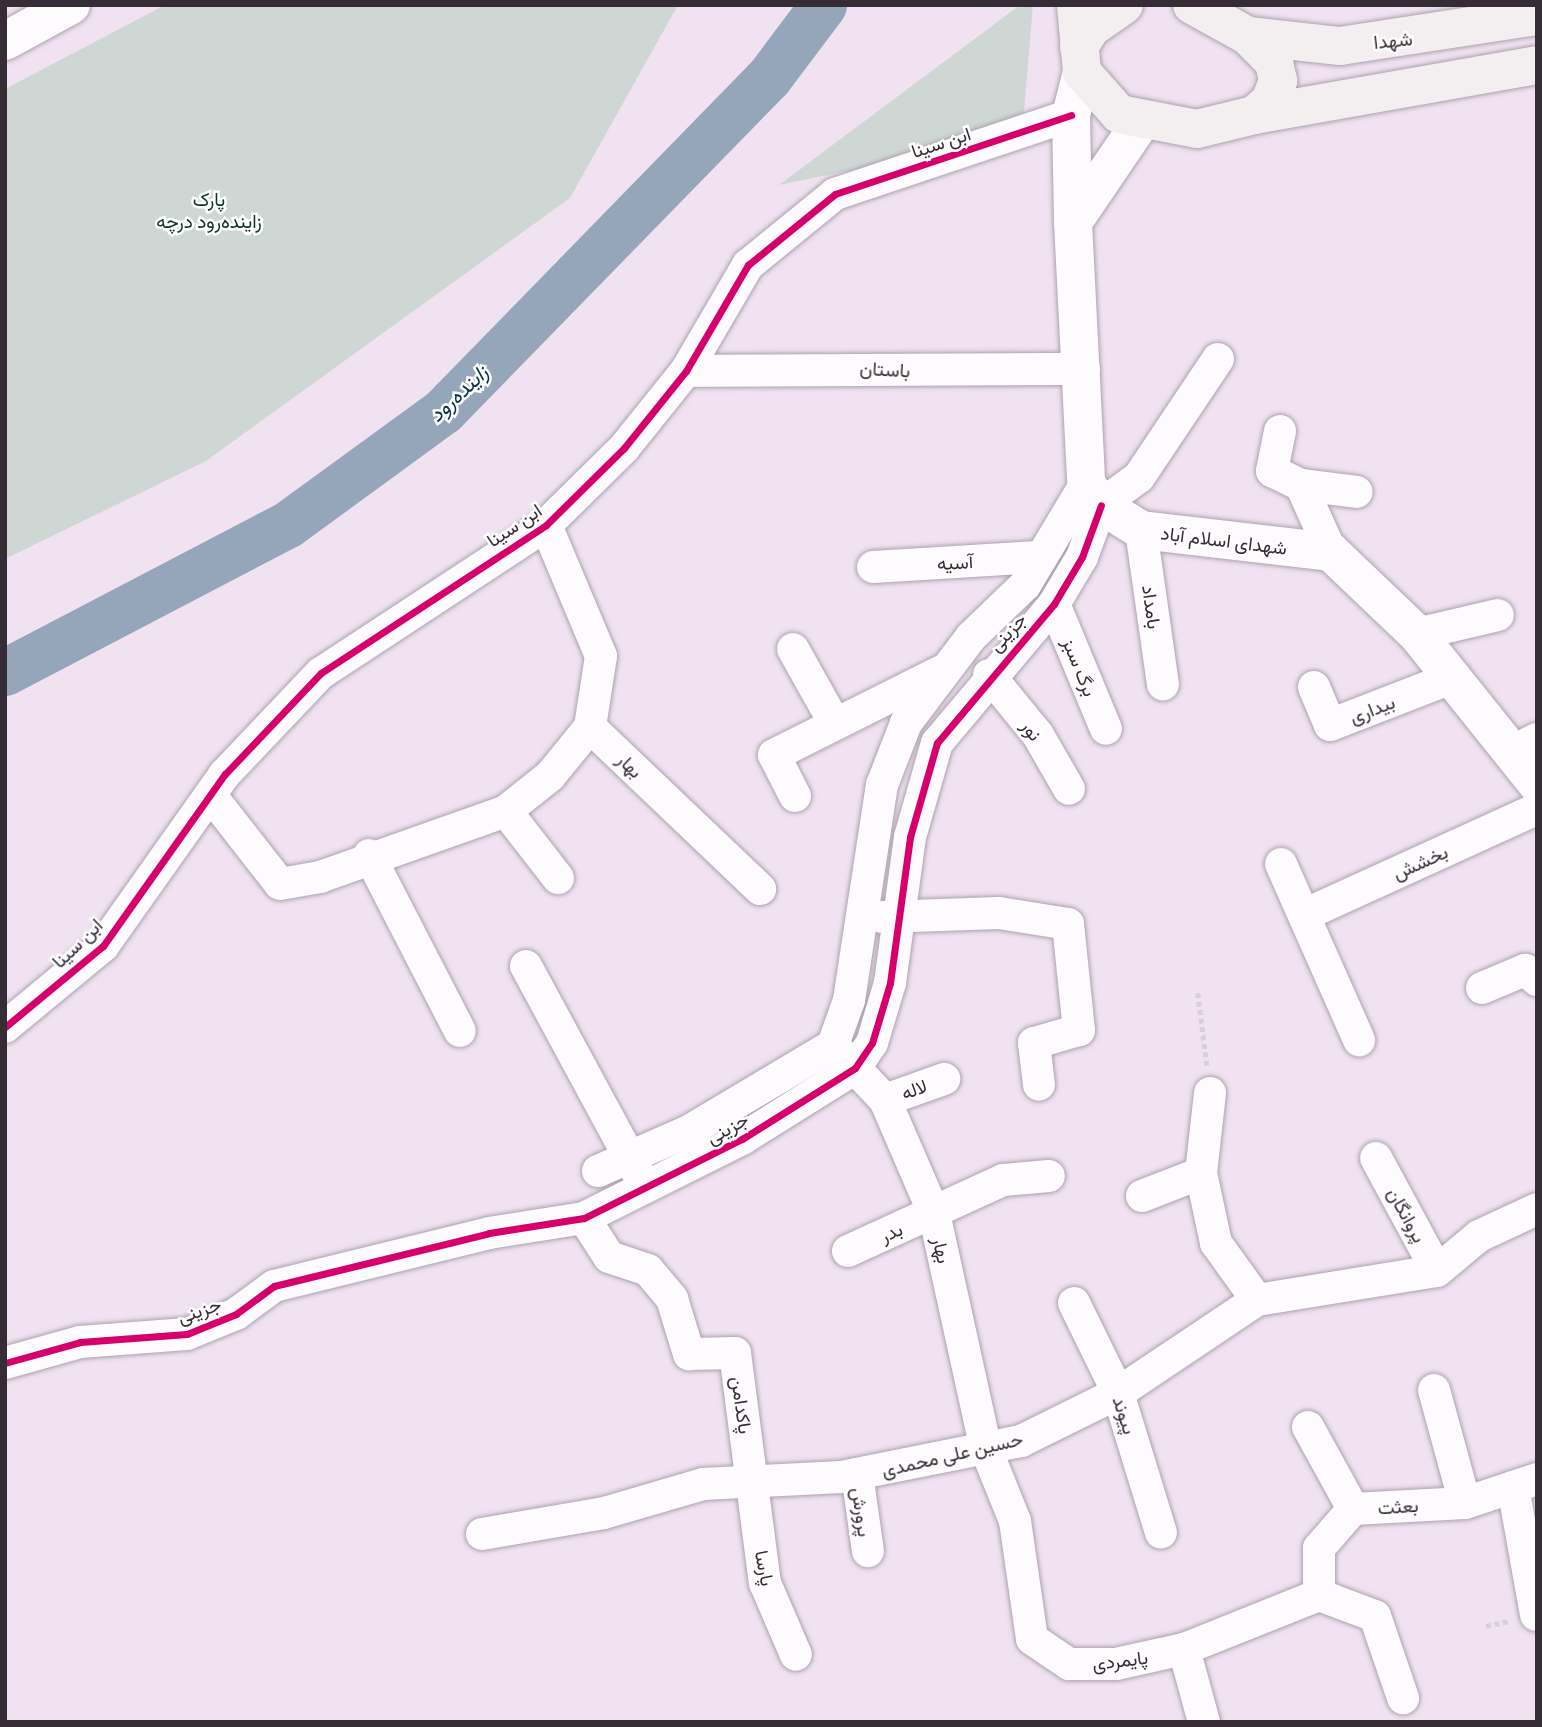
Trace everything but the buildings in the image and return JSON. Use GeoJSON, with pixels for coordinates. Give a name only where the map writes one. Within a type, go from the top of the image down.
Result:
{"type":"FeatureCollection","features":[{"type":"Feature","properties":{"kind":"main road"},"geometry":{"type":"LineString","coordinates":[[1076,5],[1081,60],[1119,114],[1141,122],[1197,129],[1254,116],[1537,65]]}},
{"type":"Feature","properties":{"kind":"main road"},"geometry":{"type":"LineString","coordinates":[[1081,60],[1091,28],[1124,5]]}},
{"type":"Feature","properties":{"kind":"main road"},"geometry":{"type":"LineString","coordinates":[[1192,5],[1248,36],[1265,49],[1278,81],[1270,101],[1254,116]]}},
{"type":"Feature","properties":{"kind":"main road","name":"شهدا"},"geometry":{"type":"LineString","coordinates":[[1248,36],[1340,46],[1537,16]]}},
{"type":"Feature","properties":{"kind":"street"},"geometry":{"type":"LineString","coordinates":[[5,41],[71,5]]}},
{"type":"Feature","properties":{"kind":"street"},"geometry":{"type":"LineString","coordinates":[[1081,60],[1071,115],[1073,222],[1093,494]]}},
{"type":"Feature","properties":{"kind":"street","name":"ابن سینا"},"geometry":{"type":"LineString","coordinates":[[5,1027],[103,946],[212,797],[225,774],[321,673],[546,525],[624,448],[686,371],[748,264],[835,194],[1071,115]]}},
{"type":"Feature","properties":{"kind":"street"},"geometry":{"type":"LineString","coordinates":[[1073,222],[1141,122]]}},
{"type":"Feature","properties":{"kind":"street"},"geometry":{"type":"LineString","coordinates":[[598,1171],[689,1131],[833,1045],[849,1000],[882,785],[906,723],[944,670],[1025,585],[1038,557],[1093,494],[1139,477],[1218,359]]}},
{"type":"Feature","properties":{"kind":"street","name":"باستان"},"geometry":{"type":"LineString","coordinates":[[686,371],[1083,369]]}},
{"type":"Feature","properties":{"kind":"street"},"geometry":{"type":"LineString","coordinates":[[1280,431],[1272,471],[1301,485],[1357,492]]}},
{"type":"Feature","properties":{"kind":"street"},"geometry":{"type":"LineString","coordinates":[[1301,485],[1331,552],[1417,634],[1451,678],[1523,746],[1537,784]]}},
{"type":"Feature","properties":{"kind":"street","name":"شهدای اسلام آباد"},"geometry":{"type":"LineString","coordinates":[[1093,494],[1141,530],[1331,552]]}},
{"type":"Feature","properties":{"kind":"street","name":"جزینی"},"geometry":{"type":"LineString","coordinates":[[5,1363],[80,1342],[187,1334],[236,1314],[274,1286],[489,1233],[584,1218],[646,1189],[855,1068],[872,1043],[902,917],[919,795],[937,743],[989,675],[1054,604],[1082,557],[1093,494]]}},
{"type":"Feature","properties":{"kind":"street"},"geometry":{"type":"LineString","coordinates":[[212,797],[280,884],[320,877],[369,855],[506,811],[550,776],[590,727],[601,656],[546,525]]}},
{"type":"Feature","properties":{"kind":"street","name":"بامداد"},"geometry":{"type":"LineString","coordinates":[[1141,530],[1163,684]]}},
{"type":"Feature","properties":{"kind":"street","name":"آسیه"},"geometry":{"type":"LineString","coordinates":[[873,567],[1038,557]]}},
{"type":"Feature","properties":{"kind":"street","name":"برگ سبز"},"geometry":{"type":"LineString","coordinates":[[1054,604],[1105,729]]}},
{"type":"Feature","properties":{"kind":"street"},"geometry":{"type":"LineString","coordinates":[[1417,634],[1498,615]]}},
{"type":"Feature","properties":{"kind":"street"},"geometry":{"type":"LineString","coordinates":[[793,649],[834,722]]}},
{"type":"Feature","properties":{"kind":"street"},"geometry":{"type":"LineString","coordinates":[[794,796],[774,755],[834,722],[944,670]]}},
{"type":"Feature","properties":{"kind":"street","name":"نور"},"geometry":{"type":"LineString","coordinates":[[989,675],[1038,735],[1069,789]]}},
{"type":"Feature","properties":{"kind":"street","name":"بیداری"},"geometry":{"type":"LineString","coordinates":[[1314,687],[1330,725],[1451,678]]}},
{"type":"Feature","properties":{"kind":"street","name":"بهار"},"geometry":{"type":"LineString","coordinates":[[590,727],[760,889]]}},
{"type":"Feature","properties":{"kind":"street"},"geometry":{"type":"LineString","coordinates":[[882,785],[919,795]]}},
{"type":"Feature","properties":{"kind":"street","name":"بخشش"},"geometry":{"type":"LineString","coordinates":[[1304,915],[1537,809]]}},
{"type":"Feature","properties":{"kind":"street"},"geometry":{"type":"LineString","coordinates":[[506,811],[558,878]]}},
{"type":"Feature","properties":{"kind":"street"},"geometry":{"type":"LineString","coordinates":[[369,855],[460,1031]]}},
{"type":"Feature","properties":{"kind":"street"},"geometry":{"type":"LineString","coordinates":[[1281,864],[1359,1040]]}},
{"type":"Feature","properties":{"kind":"street"},"geometry":{"type":"LineString","coordinates":[[864,916],[999,913],[1068,924],[1079,1030],[1034,1043],[1039,1085]]}},
{"type":"Feature","properties":{"kind":"street"},"geometry":{"type":"LineString","coordinates":[[526,966],[631,1156],[646,1189]]}},
{"type":"Feature","properties":{"kind":"street"},"geometry":{"type":"LineString","coordinates":[[1482,988],[1525,970],[1537,980]]}},
{"type":"Feature","properties":{"kind":"street","name":"بهار"},"geometry":{"type":"LineString","coordinates":[[833,1045],[885,1100],[934,1213],[986,1449]]}},
{"type":"Feature","properties":{"kind":"street","name":"لاله"},"geometry":{"type":"LineString","coordinates":[[885,1100],[944,1079]]}},
{"type":"Feature","properties":{"kind":"street"},"geometry":{"type":"LineString","coordinates":[[1210,1093],[1201,1173],[1216,1243],[1257,1300]]}},
{"type":"Feature","properties":{"kind":"street","name":"پروانگان"},"geometry":{"type":"LineString","coordinates":[[1376,1158],[1437,1271]]}},
{"type":"Feature","properties":{"kind":"street"},"geometry":{"type":"LineString","coordinates":[[1142,1196],[1201,1173]]}},
{"type":"Feature","properties":{"kind":"street","name":"بدر"},"geometry":{"type":"LineString","coordinates":[[848,1251],[1003,1180],[1049,1176]]}},
{"type":"Feature","properties":{"kind":"street"},"geometry":{"type":"LineString","coordinates":[[1437,1271],[1479,1236],[1537,1209]]}},
{"type":"Feature","properties":{"kind":"street","name":"پاکدامن"},"geometry":{"type":"LineString","coordinates":[[584,1218],[608,1257],[648,1270],[673,1299],[689,1354],[735,1353],[753,1477]]}},
{"type":"Feature","properties":{"kind":"street","name":"حسین علی محمدی"},"geometry":{"type":"LineString","coordinates":[[482,1534],[753,1477],[857,1474],[1021,1441],[1118,1392],[1257,1300],[1437,1271]]}},
{"type":"Feature","properties":{"kind":"street","name":"پیوند"},"geometry":{"type":"LineString","coordinates":[[1074,1303],[1118,1392],[1161,1533]]}},
{"type":"Feature","properties":{"kind":"street"},"geometry":{"type":"LineString","coordinates":[[1434,1391],[1465,1503]]}},
{"type":"Feature","properties":{"kind":"street"},"geometry":{"type":"LineString","coordinates":[[1308,1427],[1353,1509]]}},
{"type":"Feature","properties":{"kind":"street","name":"پایمردی"},"geometry":{"type":"LineString","coordinates":[[986,1449],[1015,1521],[1031,1639],[1069,1664],[1116,1664],[1184,1649],[1319,1595]]}},
{"type":"Feature","properties":{"kind":"street","name":"پرورش"},"geometry":{"type":"LineString","coordinates":[[857,1474],[868,1551]]}},
{"type":"Feature","properties":{"kind":"street","name":"پارسا"},"geometry":{"type":"LineString","coordinates":[[753,1477],[765,1583],[796,1655]]}},
{"type":"Feature","properties":{"kind":"street"},"geometry":{"type":"LineString","coordinates":[[1525,1483],[1536,1615]]}},
{"type":"Feature","properties":{"kind":"street","name":"بعثت"},"geometry":{"type":"LineString","coordinates":[[1319,1595],[1319,1548],[1353,1509],[1465,1503],[1525,1483]]}},
{"type":"Feature","properties":{"kind":"street"},"geometry":{"type":"LineString","coordinates":[[1319,1595],[1375,1616],[1403,1698]]}},
{"type":"Feature","properties":{"kind":"street"},"geometry":{"type":"LineString","coordinates":[[1184,1649],[1204,1722]]}},
{"type":"Feature","properties":{"kind":"path"},"geometry":{"type":"LineString","coordinates":[[1198,993],[1210,1093]]}},
{"type":"Feature","properties":{"kind":"green space","name":"پارک زاینده‌رود درچه"},"geometry":{"type":"Polygon","coordinates":[[[165,5],[678,5],[570,198],[206,461],[5,559],[5,89],[165,5]]]}},
{"type":"Feature","properties":{"kind":"green space"},"geometry":{"type":"Polygon","coordinates":[[[1020,5],[1033,5],[1022,135],[779,185],[1020,5]]]}},
{"type":"Feature","properties":{"kind":"waterway","name":"زاینده‌رود"},"geometry":{"type":"LineString","coordinates":[[5,672],[288,524],[443,411],[769,77],[823,5]]}},
{"type":"Feature","properties":{"kind":"cycle path"},"geometry":{"type":"LineString","coordinates":[[5,1027],[103,946],[225,774],[321,673],[546,525],[624,448],[686,371],[748,265],[835,194],[1071,115]]}},
{"type":"Feature","properties":{"kind":"cycle path"},"geometry":{"type":"LineString","coordinates":[[5,1363],[80,1342],[187,1334],[236,1314],[274,1286],[489,1233],[584,1218],[742,1139],[855,1068],[872,1043],[890,983],[910,837],[937,743],[1054,604],[1082,557],[1101,505]]}}]}
